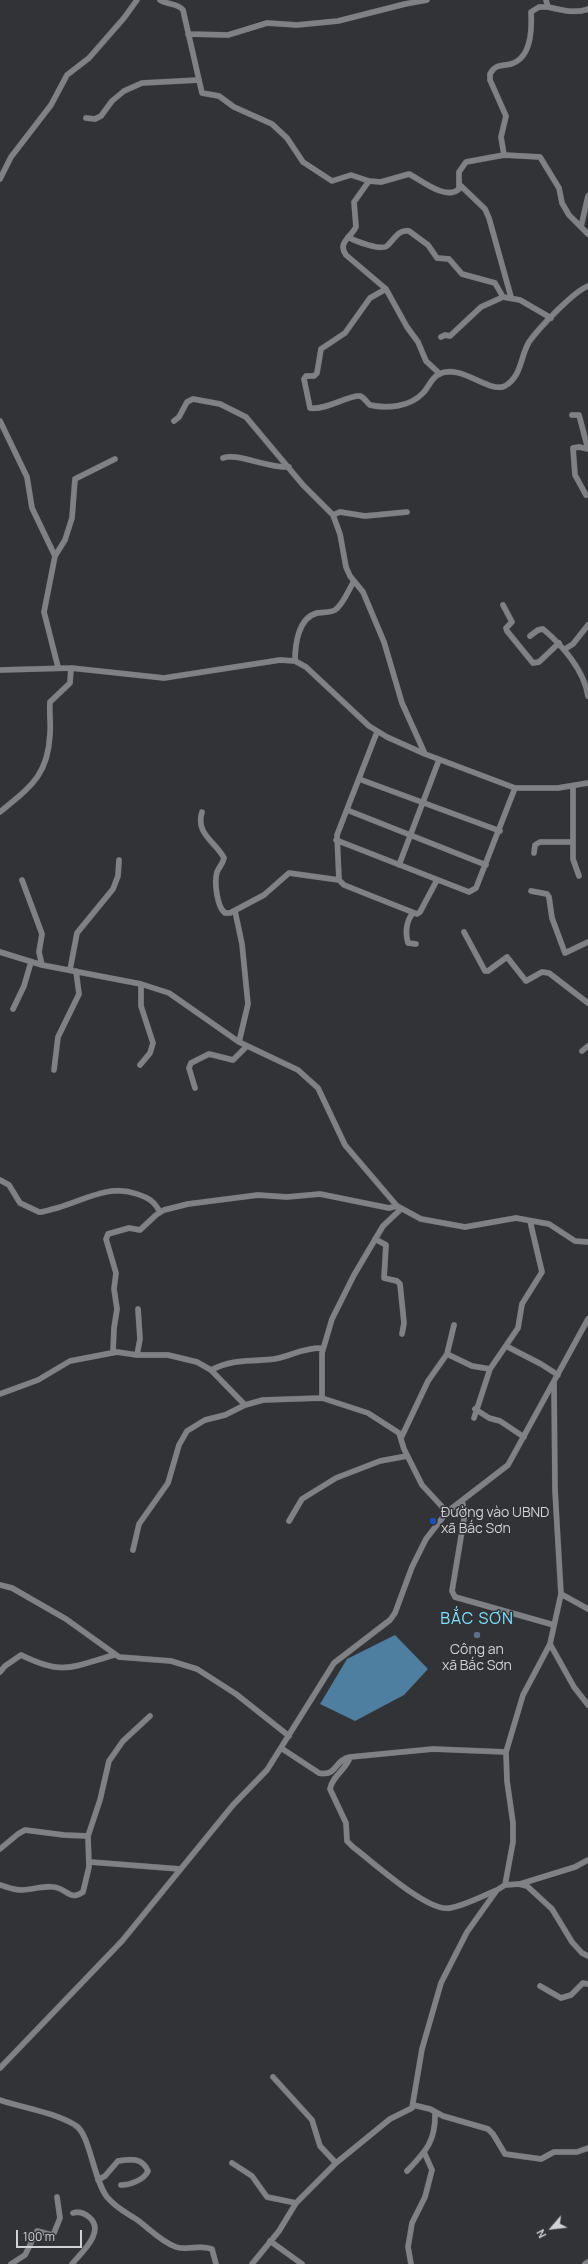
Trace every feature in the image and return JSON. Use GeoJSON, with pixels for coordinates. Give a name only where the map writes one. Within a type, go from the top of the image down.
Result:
{"type":"FeatureCollection","features":[{"type":"Feature","properties":{"kind":"street"},"geometry":{"type":"LineString","coordinates":[[0,179],[11,157],[52,105],[67,75],[89,58],[137,0]]}},
{"type":"Feature","properties":{"kind":"street"},"geometry":{"type":"LineString","coordinates":[[160,0],[182,7],[199,80],[204,94],[219,96],[234,107],[275,126],[287,138],[303,162],[332,181],[351,175],[369,181],[381,182],[409,174],[447,192],[457,191],[460,186],[459,172],[466,162],[504,155],[537,156],[543,159],[559,188],[562,204],[569,214],[588,234]]}},
{"type":"Feature","properties":{"kind":"street"},"geometry":{"type":"LineString","coordinates":[[188,34],[228,35],[267,23],[297,25],[315,22],[338,21],[403,2],[427,0]]}},
{"type":"Feature","properties":{"kind":"street"},"geometry":{"type":"LineString","coordinates":[[546,0],[548,7]]}},
{"type":"Feature","properties":{"kind":"street"},"geometry":{"type":"LineString","coordinates":[[504,155],[501,137],[506,116],[490,80],[490,74],[497,66],[516,61],[526,51],[530,40],[531,12],[539,8],[548,7],[578,12],[588,9]]}},
{"type":"Feature","properties":{"kind":"street"},"geometry":{"type":"LineString","coordinates":[[86,118],[95,119],[101,116],[112,101],[124,91],[142,83],[199,80]]}},
{"type":"Feature","properties":{"kind":"street"},"geometry":{"type":"LineString","coordinates":[[369,181],[354,202],[357,222],[354,230],[342,246],[344,252],[386,289],[407,327],[418,342],[426,361],[440,374]]}},
{"type":"Feature","properties":{"kind":"street"},"geometry":{"type":"LineString","coordinates":[[460,186],[485,209],[489,218],[511,298]]}},
{"type":"Feature","properties":{"kind":"street"},"geometry":{"type":"LineString","coordinates":[[581,227],[588,196]]}},
{"type":"Feature","properties":{"kind":"street"},"geometry":{"type":"LineString","coordinates":[[348,237],[381,248],[387,246],[401,232],[409,231],[428,246],[437,258],[449,259],[459,272],[495,283],[502,297]]}},
{"type":"Feature","properties":{"kind":"street"},"geometry":{"type":"LineString","coordinates":[[386,289],[370,298],[345,333],[321,349],[317,373],[314,376],[306,376],[304,379],[308,406],[312,409],[361,396],[370,405],[394,408],[420,396],[440,374],[451,372],[465,375],[496,387],[503,387],[517,375],[528,343],[577,291],[588,286]]}},
{"type":"Feature","properties":{"kind":"street"},"geometry":{"type":"LineString","coordinates":[[441,338],[445,335],[450,336],[481,307],[502,297],[523,301],[551,318]]}},
{"type":"Feature","properties":{"kind":"street"},"geometry":{"type":"LineString","coordinates":[[174,421],[179,417],[190,400],[220,404],[250,421],[289,467],[333,515],[340,534],[345,563],[354,581],[363,592],[384,642],[402,703],[425,754]]}},
{"type":"Feature","properties":{"kind":"street"},"geometry":{"type":"LineString","coordinates":[[572,415],[579,415],[588,449],[578,447],[573,448],[575,475],[586,495]]}},
{"type":"Feature","properties":{"kind":"street"},"geometry":{"type":"LineString","coordinates":[[0,421],[27,477],[32,508],[55,556]]}},
{"type":"Feature","properties":{"kind":"street"},"geometry":{"type":"LineString","coordinates":[[223,458],[234,457],[270,467],[289,467]]}},
{"type":"Feature","properties":{"kind":"street"},"geometry":{"type":"LineString","coordinates":[[58,667],[44,612],[55,556],[65,540],[72,518],[75,479],[116,459]]}},
{"type":"Feature","properties":{"kind":"street"},"geometry":{"type":"LineString","coordinates":[[333,515],[340,512],[365,516],[407,512]]}},
{"type":"Feature","properties":{"kind":"street"},"geometry":{"type":"LineString","coordinates":[[295,661],[296,641],[304,623],[316,613],[332,611],[338,607],[354,581]]}},
{"type":"Feature","properties":{"kind":"street"},"geometry":{"type":"LineString","coordinates":[[503,605],[512,622],[506,628],[507,631],[533,663],[542,660],[559,643]]}},
{"type":"Feature","properties":{"kind":"street"},"geometry":{"type":"LineString","coordinates":[[565,649],[573,644],[588,625]]}},
{"type":"Feature","properties":{"kind":"street"},"geometry":{"type":"LineString","coordinates":[[530,636],[538,630],[543,629],[565,649],[586,687],[588,696]]}},
{"type":"Feature","properties":{"kind":"street"},"geometry":{"type":"LineString","coordinates":[[0,670],[58,667],[164,678],[280,660],[295,661],[306,667],[377,732],[439,760],[515,788],[544,789],[588,783]]}},
{"type":"Feature","properties":{"kind":"street"},"geometry":{"type":"LineString","coordinates":[[0,812],[34,784],[40,775],[48,749],[50,702],[70,683],[71,668]]}},
{"type":"Feature","properties":{"kind":"street"},"geometry":{"type":"LineString","coordinates":[[339,880],[336,840],[377,732]]}},
{"type":"Feature","properties":{"kind":"street"},"geometry":{"type":"LineString","coordinates":[[399,865],[439,760]]}},
{"type":"Feature","properties":{"kind":"street"},"geometry":{"type":"LineString","coordinates":[[359,779],[500,831]]}},
{"type":"Feature","properties":{"kind":"street"},"geometry":{"type":"LineString","coordinates":[[573,786],[573,859],[579,876]]}},
{"type":"Feature","properties":{"kind":"street"},"geometry":{"type":"LineString","coordinates":[[336,840],[436,880],[469,892],[473,891],[476,888],[500,831],[515,788]]}},
{"type":"Feature","properties":{"kind":"street"},"geometry":{"type":"LineString","coordinates":[[347,810],[486,865]]}},
{"type":"Feature","properties":{"kind":"street"},"geometry":{"type":"LineString","coordinates":[[202,812],[200,825],[209,842],[224,858],[216,876],[221,908],[226,913],[235,911],[264,895],[289,873],[339,880],[344,885],[413,913],[420,912],[436,880]]}},
{"type":"Feature","properties":{"kind":"street"},"geometry":{"type":"LineString","coordinates":[[534,853],[535,846],[540,842],[572,842]]}},
{"type":"Feature","properties":{"kind":"street"},"geometry":{"type":"LineString","coordinates":[[54,1070],[58,1037],[79,994],[73,970],[77,933],[113,889],[118,876],[120,860]]}},
{"type":"Feature","properties":{"kind":"street"},"geometry":{"type":"LineString","coordinates":[[22,880],[42,934],[39,952],[42,965]]}},
{"type":"Feature","properties":{"kind":"street"},"geometry":{"type":"LineString","coordinates":[[531,891],[547,894],[549,897],[552,918],[565,953],[588,942]]}},
{"type":"Feature","properties":{"kind":"street"},"geometry":{"type":"LineString","coordinates":[[235,911],[242,944],[248,1004],[239,1042]]}},
{"type":"Feature","properties":{"kind":"street"},"geometry":{"type":"LineString","coordinates":[[413,913],[408,921],[406,935],[408,943],[416,944]]}},
{"type":"Feature","properties":{"kind":"street"},"geometry":{"type":"LineString","coordinates":[[464,932],[485,971],[488,971],[507,958],[526,981],[542,972],[549,973],[588,1003]]}},
{"type":"Feature","properties":{"kind":"street"},"geometry":{"type":"LineString","coordinates":[[0,952],[42,965],[141,984],[175,995],[212,1024],[239,1042],[298,1070],[313,1082],[322,1095],[345,1145],[399,1208],[421,1219],[458,1226],[477,1226],[512,1218],[530,1220],[549,1224],[575,1241],[588,1242]]}},
{"type":"Feature","properties":{"kind":"street"},"geometry":{"type":"LineString","coordinates":[[13,1009],[24,986],[31,962]]}},
{"type":"Feature","properties":{"kind":"street"},"geometry":{"type":"LineString","coordinates":[[140,1065],[150,1053],[153,1043],[141,1006],[141,984]]}},
{"type":"Feature","properties":{"kind":"street"},"geometry":{"type":"LineString","coordinates":[[195,1088],[189,1068],[191,1063],[209,1054],[233,1060],[247,1046]]}},
{"type":"Feature","properties":{"kind":"street"},"geometry":{"type":"LineString","coordinates":[[582,1051],[588,1046]]}},
{"type":"Feature","properties":{"kind":"street"},"geometry":{"type":"LineString","coordinates":[[0,1180],[9,1185],[20,1203],[39,1212],[82,1201],[102,1192],[120,1189],[150,1198],[160,1212]]}},
{"type":"Feature","properties":{"kind":"street"},"geometry":{"type":"LineString","coordinates":[[113,1352],[114,1328],[118,1309],[114,1289],[116,1272],[106,1236],[129,1228],[143,1229],[160,1212],[188,1204],[258,1195],[282,1197],[320,1194],[389,1208],[399,1208]]}},
{"type":"Feature","properties":{"kind":"street"},"geometry":{"type":"LineString","coordinates":[[322,1398],[322,1348],[336,1313],[375,1239],[387,1221],[399,1208]]}},
{"type":"Feature","properties":{"kind":"street"},"geometry":{"type":"LineString","coordinates":[[474,1418],[490,1370],[520,1324],[522,1304],[542,1272],[530,1220]]}},
{"type":"Feature","properties":{"kind":"street"},"geometry":{"type":"LineString","coordinates":[[375,1239],[386,1245],[384,1278],[397,1281],[400,1284],[404,1323],[402,1334]]}},
{"type":"Feature","properties":{"kind":"street"},"geometry":{"type":"LineString","coordinates":[[137,1355],[140,1339],[138,1309]]}},
{"type":"Feature","properties":{"kind":"street"},"geometry":{"type":"LineString","coordinates":[[0,2068],[122,1941],[233,1805],[267,1770],[334,1663],[390,1620],[395,1613],[412,1567],[426,1539],[447,1512],[508,1465],[588,1319]]}},
{"type":"Feature","properties":{"kind":"street"},"geometry":{"type":"LineString","coordinates":[[401,1438],[428,1381],[447,1354],[454,1325]]}},
{"type":"Feature","properties":{"kind":"street"},"geometry":{"type":"LineString","coordinates":[[506,1346],[542,1364],[558,1375]]}},
{"type":"Feature","properties":{"kind":"street"},"geometry":{"type":"LineString","coordinates":[[211,1370],[230,1362],[274,1359],[302,1349],[322,1348]]}},
{"type":"Feature","properties":{"kind":"street"},"geometry":{"type":"LineString","coordinates":[[0,1394],[38,1380],[68,1362],[113,1352],[137,1355],[173,1356],[197,1362],[211,1370],[245,1405]]}},
{"type":"Feature","properties":{"kind":"street"},"geometry":{"type":"LineString","coordinates":[[447,1354],[468,1365],[490,1370]]}},
{"type":"Feature","properties":{"kind":"street"},"geometry":{"type":"LineString","coordinates":[[505,1885],[513,1842],[513,1823],[507,1781],[506,1752],[523,1695],[550,1644],[561,1594],[555,1490],[554,1382]]}},
{"type":"Feature","properties":{"kind":"street"},"geometry":{"type":"LineString","coordinates":[[133,1550],[139,1524],[168,1483],[182,1438],[199,1423],[225,1415],[245,1405],[263,1400],[322,1398],[368,1413],[396,1430],[422,1485],[447,1512]]}},
{"type":"Feature","properties":{"kind":"street"},"geometry":{"type":"LineString","coordinates":[[476,1409],[489,1418],[500,1420],[524,1437]]}},
{"type":"Feature","properties":{"kind":"street"},"geometry":{"type":"LineString","coordinates":[[289,1521],[302,1500],[336,1478],[380,1461],[407,1456]]}},
{"type":"Feature","properties":{"kind":"street"},"geometry":{"type":"LineString","coordinates":[[462,1501],[465,1513],[452,1591],[455,1597],[554,1625]]}},
{"type":"Feature","properties":{"kind":"street"},"geometry":{"type":"LineString","coordinates":[[0,1585],[12,1588],[66,1618],[114,1655],[124,1659],[171,1661],[189,1665],[229,1688],[288,1736]]}},
{"type":"Feature","properties":{"kind":"street"},"geometry":{"type":"LineString","coordinates":[[561,1594],[588,1609]]}},
{"type":"Feature","properties":{"kind":"street"},"geometry":{"type":"LineString","coordinates":[[550,1644],[567,1675],[588,1705]]}},
{"type":"Feature","properties":{"kind":"street"},"geometry":{"type":"LineString","coordinates":[[0,1672],[9,1663],[21,1655],[52,1668],[65,1669],[114,1655]]}},
{"type":"Feature","properties":{"kind":"street"},"geometry":{"type":"LineString","coordinates":[[0,1885],[19,1890],[52,1887],[59,1888],[67,1895],[74,1896],[84,1889],[90,1862],[88,1836],[100,1800],[109,1762],[123,1740],[150,1716]]}},
{"type":"Feature","properties":{"kind":"street"},"geometry":{"type":"LineString","coordinates":[[281,1748],[322,1774],[332,1772],[340,1761],[350,1757],[433,1749],[506,1752]]}},
{"type":"Feature","properties":{"kind":"street"},"geometry":{"type":"LineString","coordinates":[[350,1757],[348,1762],[332,1782],[330,1789],[346,1823],[348,1841],[414,1894],[436,1907],[450,1908],[497,1890],[505,1885],[519,1884],[575,1867],[588,1860]]}},
{"type":"Feature","properties":{"kind":"street"},"geometry":{"type":"LineString","coordinates":[[0,1849],[24,1830],[64,1835],[88,1836]]}},
{"type":"Feature","properties":{"kind":"street"},"geometry":{"type":"LineString","coordinates":[[90,1862],[180,1869]]}},
{"type":"Feature","properties":{"kind":"street"},"geometry":{"type":"LineString","coordinates":[[519,1884],[527,1886],[548,1904],[577,1948],[588,1956]]}},
{"type":"Feature","properties":{"kind":"street"},"geometry":{"type":"LineString","coordinates":[[252,2264],[288,2218],[296,2203],[336,2163],[390,2119],[407,2112],[413,2105],[422,2049],[441,1983],[467,1932],[497,1890]]}},
{"type":"Feature","properties":{"kind":"street"},"geometry":{"type":"LineString","coordinates":[[540,1986],[561,1998],[571,1995],[583,1983],[588,1984]]}},
{"type":"Feature","properties":{"kind":"street"},"geometry":{"type":"LineString","coordinates":[[273,2077],[312,2120],[316,2128],[320,2146],[336,2163]]}},
{"type":"Feature","properties":{"kind":"street"},"geometry":{"type":"LineString","coordinates":[[0,2100],[76,2125],[82,2133],[89,2148],[98,2180],[107,2197],[119,2209],[175,2247],[195,2246],[212,2249],[216,2264]]}},
{"type":"Feature","properties":{"kind":"street"},"geometry":{"type":"LineString","coordinates":[[413,2105],[491,2131],[505,2154],[538,2159],[554,2152],[577,2152],[588,2148]]}},
{"type":"Feature","properties":{"kind":"street"},"geometry":{"type":"LineString","coordinates":[[407,2171],[424,2152],[435,2131],[435,2112]]}},
{"type":"Feature","properties":{"kind":"street"},"geometry":{"type":"LineString","coordinates":[[411,2264],[408,2247],[412,2223],[425,2196],[432,2170],[424,2152]]}},
{"type":"Feature","properties":{"kind":"street"},"geometry":{"type":"LineString","coordinates":[[98,2180],[105,2176],[118,2162],[135,2160],[141,2161],[148,2171],[146,2174],[133,2182],[121,2185]]}},
{"type":"Feature","properties":{"kind":"street"},"geometry":{"type":"LineString","coordinates":[[232,2163],[252,2176],[267,2197],[296,2203]]}},
{"type":"Feature","properties":{"kind":"street"},"geometry":{"type":"LineString","coordinates":[[11,2264],[20,2261],[25,2255],[36,2231],[52,2235],[54,2233],[60,2218],[57,2197]]}},
{"type":"Feature","properties":{"kind":"street"},"geometry":{"type":"LineString","coordinates":[[72,2264],[92,2239],[96,2229],[94,2221],[84,2213],[78,2211],[73,2213]]}},
{"type":"Feature","properties":{"kind":"street"},"geometry":{"type":"LineString","coordinates":[[270,2241],[302,2264]]}},
{"type":"Feature","properties":{"kind":"water"},"geometry":{"type":"Polygon","coordinates":[[[395,1635],[428,1669],[404,1695],[355,1721],[320,1704],[347,1659],[395,1635]]]}},
{"type":"Feature","properties":{"kind":"place","name":"Đường vào UBND xã Bắc Sơn"},"geometry":{"type":"Point","coordinates":[433,1521]}},
{"type":"Feature","properties":{"kind":"place","name":"Công an xã Bắc Sơn"},"geometry":{"type":"Point","coordinates":[477,1635]}},
{"type":"Feature","properties":{"kind":"district","name":"BẮC SƠN"},"geometry":{"type":"Point","coordinates":[477,1620]}}]}
